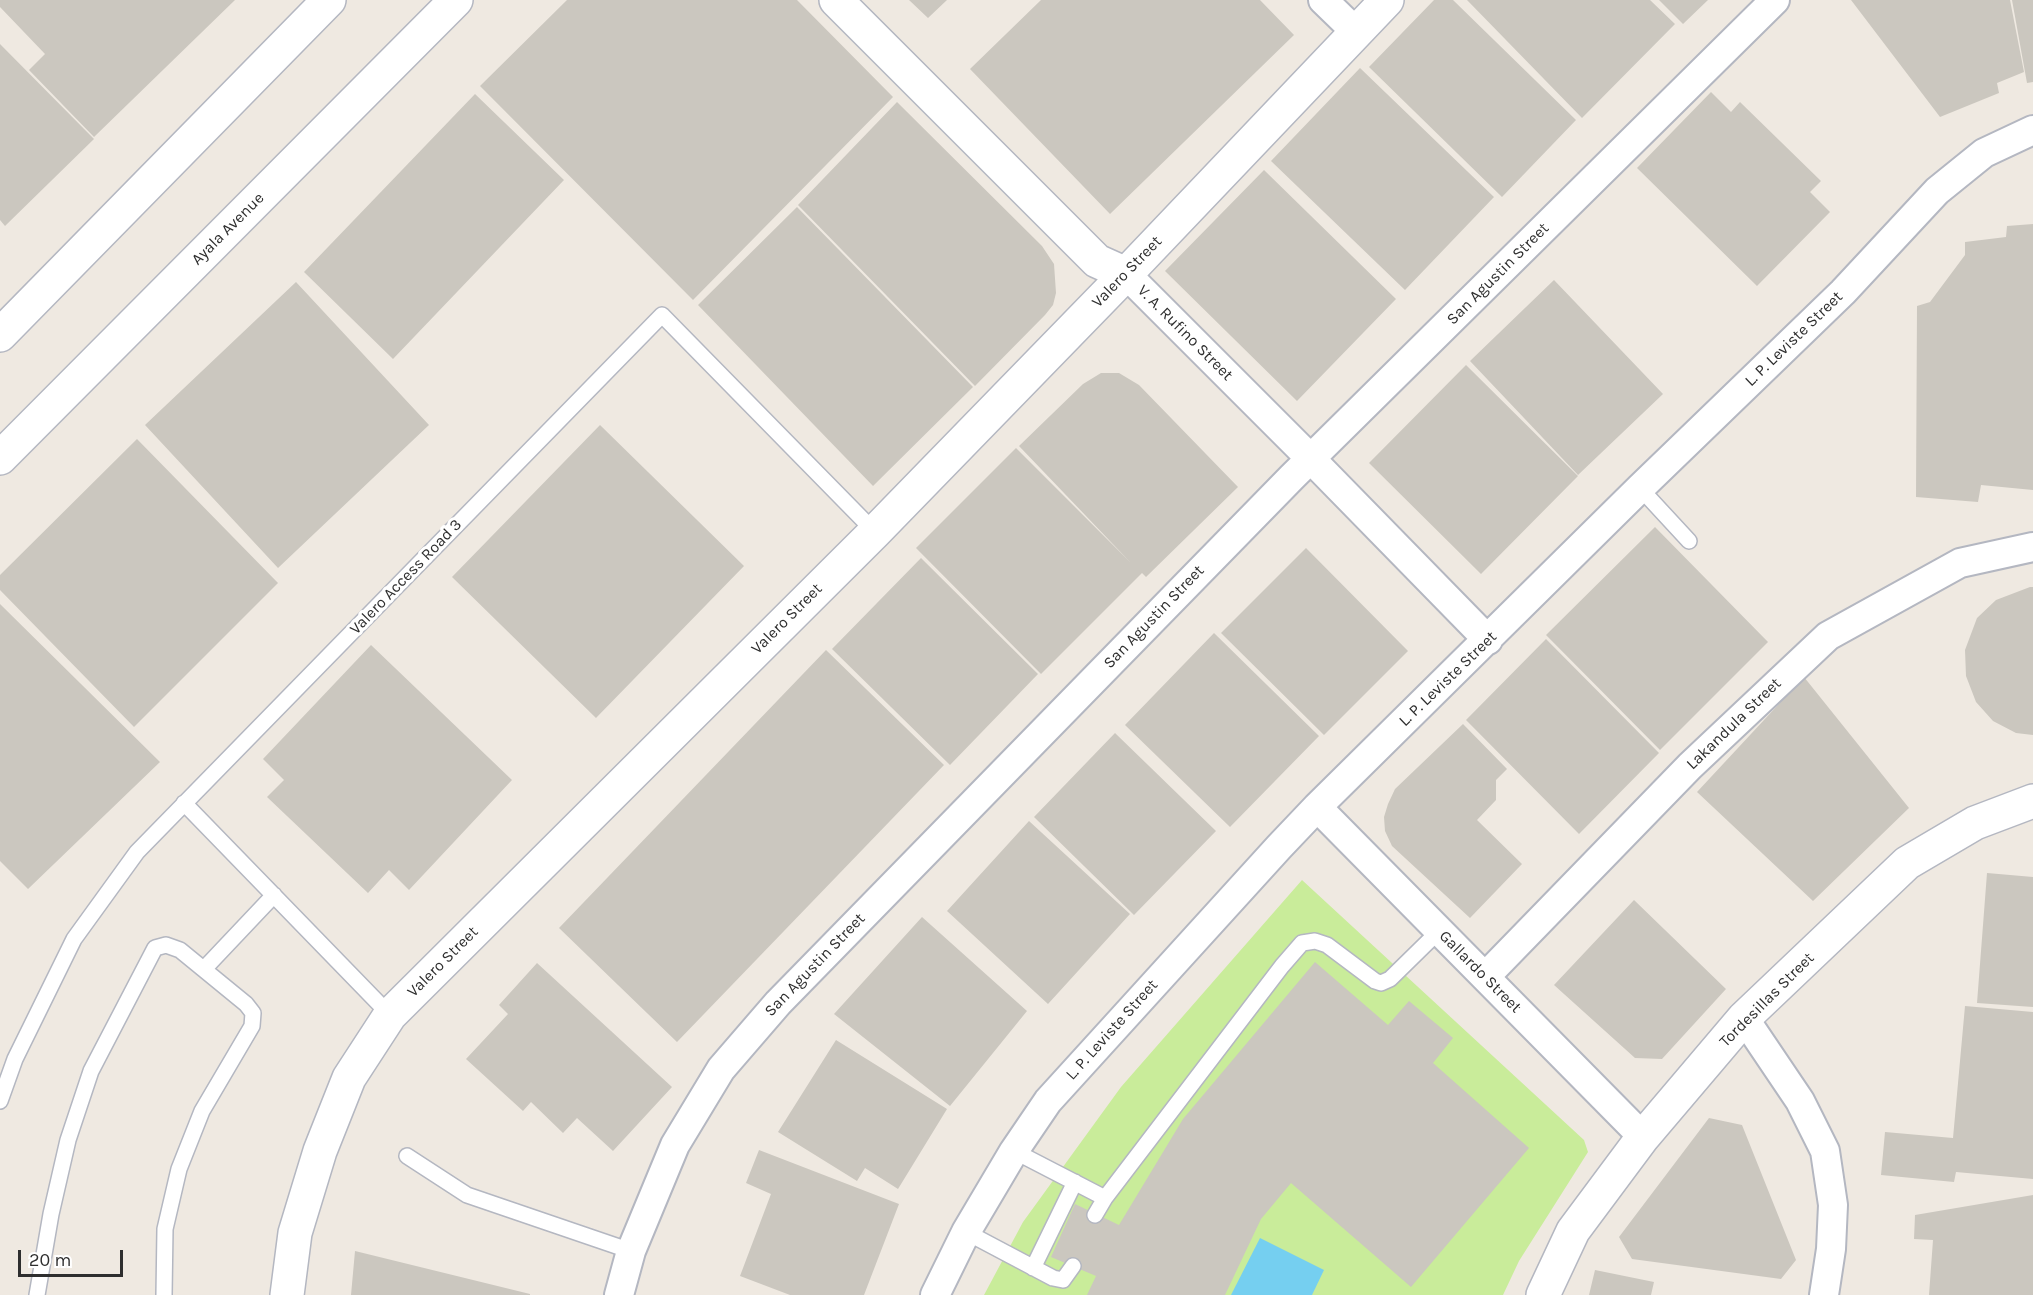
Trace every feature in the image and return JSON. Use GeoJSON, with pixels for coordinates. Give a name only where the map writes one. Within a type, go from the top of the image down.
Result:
{"type":"FeatureCollection","features":[{"type":"Feature","properties":{"kind":"street"},"geometry":{"type":"LineString","coordinates":[[0,335],[330,0]]}},
{"type":"Feature","properties":{"kind":"street","name":"Ayala Avenue"},"geometry":{"type":"LineString","coordinates":[[0,458],[456,0]]}},
{"type":"Feature","properties":{"kind":"street"},"geometry":{"type":"LineString","coordinates":[[836,0],[1097,261],[1126,274]]}},
{"type":"Feature","properties":{"kind":"street","name":"V. A. Rufino Street"},"geometry":{"type":"LineString","coordinates":[[859,0],[1110,246],[1126,274],[1488,640]]}},
{"type":"Feature","properties":{"kind":"street"},"geometry":{"type":"LineString","coordinates":[[1323,0],[1356,32]]}},
{"type":"Feature","properties":{"kind":"street","name":"Valero Street"},"geometry":{"type":"LineString","coordinates":[[287,1295],[295,1233],[320,1151],[349,1078],[390,1015],[875,532],[1126,274],[1387,0]]}},
{"type":"Feature","properties":{"kind":"street","name":"San Agustin Street"},"geometry":{"type":"LineString","coordinates":[[619,1295],[631,1251],[675,1145],[721,1069],[786,994],[1311,459],[1775,0]]}},
{"type":"Feature","properties":{"kind":"street","name":"L. P. Leviste Street"},"geometry":{"type":"LineString","coordinates":[[935,1295],[966,1232],[1014,1151],[1056,1092],[1317,807],[1640,488],[1843,292],[1937,191],[1984,153],[2033,130]]}},
{"type":"Feature","properties":{"kind":"street","name":"Lakandula Street"},"geometry":{"type":"LineString","coordinates":[[1485,977],[1690,766],[1828,636],[1960,563],[2033,547]]}},
{"type":"Feature","properties":{"kind":"street","name":"Tordesillas Street"},"geometry":{"type":"LineString","coordinates":[[1543,1295],[1573,1231],[1643,1137],[1744,1018],[1907,863],[1975,823],[2033,801]]}},
{"type":"Feature","properties":{"kind":"street","name":"Gallardo Street"},"geometry":{"type":"LineString","coordinates":[[1317,807],[1643,1137]]}},
{"type":"Feature","properties":{"kind":"street"},"geometry":{"type":"LineString","coordinates":[[1744,1018],[1800,1101],[1825,1151],[1833,1205],[1831,1249],[1824,1295]]}},
{"type":"Feature","properties":{"kind":"lane","name":"Valero Access Road 3"},"geometry":{"type":"LineString","coordinates":[[0,1101],[15,1059],[74,939],[137,852],[662,315],[875,532]]}},
{"type":"Feature","properties":{"kind":"lane"},"geometry":{"type":"LineString","coordinates":[[1640,488],[1689,541]]}},
{"type":"Feature","properties":{"kind":"lane"},"geometry":{"type":"LineString","coordinates":[[184,803],[390,1015]]}},
{"type":"Feature","properties":{"kind":"lane"},"geometry":{"type":"LineString","coordinates":[[204,969],[274,895]]}},
{"type":"Feature","properties":{"kind":"lane"},"geometry":{"type":"LineString","coordinates":[[1095,1215],[1105,1198],[1302,943],[1315,941],[1327,945],[1375,981],[1382,983],[1390,979],[1439,931]]}},
{"type":"Feature","properties":{"kind":"lane"},"geometry":{"type":"LineString","coordinates":[[37,1295],[51,1214],[68,1140],[96,1061],[155,948],[166,945],[180,950],[246,1004],[253,1013],[252,1026],[202,1111],[179,1169],[165,1229],[164,1295]]}},
{"type":"Feature","properties":{"kind":"lane"},"geometry":{"type":"LineString","coordinates":[[1014,1151],[1105,1198]]}},
{"type":"Feature","properties":{"kind":"lane"},"geometry":{"type":"LineString","coordinates":[[407,1156],[467,1195],[631,1251]]}},
{"type":"Feature","properties":{"kind":"lane"},"geometry":{"type":"LineString","coordinates":[[1033,1268],[1075,1182]]}},
{"type":"Feature","properties":{"kind":"lane"},"geometry":{"type":"LineString","coordinates":[[966,1232],[1058,1280],[1063,1280],[1073,1266]]}},
{"type":"Feature","properties":{"kind":"green space"},"geometry":{"type":"Polygon","coordinates":[[[1302,880],[1584,1140],[1588,1152],[1519,1261],[1503,1295],[984,1295],[1023,1222],[1121,1087],[1302,880]]]}},
{"type":"Feature","properties":{"kind":"water"},"geometry":{"type":"Polygon","coordinates":[[[1260,1238],[1324,1270],[1312,1295],[1231,1295],[1260,1238]]]}},
{"type":"Feature","properties":{"kind":"building"},"geometry":{"type":"Polygon","coordinates":[[[0,0],[235,0],[94,137],[29,70],[45,54],[0,7],[0,0]]]}},
{"type":"Feature","properties":{"kind":"building"},"geometry":{"type":"Polygon","coordinates":[[[567,0],[797,0],[893,97],[693,300],[480,86],[567,0]]]}},
{"type":"Feature","properties":{"kind":"building"},"geometry":{"type":"Polygon","coordinates":[[[909,0],[947,0],[928,18],[909,0]]]}},
{"type":"Feature","properties":{"kind":"building"},"geometry":{"type":"Polygon","coordinates":[[[1041,0],[1260,0],[1294,35],[1110,214],[970,69],[1041,0]]]}},
{"type":"Feature","properties":{"kind":"building"},"geometry":{"type":"Polygon","coordinates":[[[1434,0],[1453,0],[1576,120],[1502,197],[1369,67],[1434,0]]]}},
{"type":"Feature","properties":{"kind":"building"},"geometry":{"type":"Polygon","coordinates":[[[1467,0],[1650,0],[1675,24],[1582,118],[1467,0]]]}},
{"type":"Feature","properties":{"kind":"building"},"geometry":{"type":"Polygon","coordinates":[[[1659,0],[1708,0],[1683,24],[1659,0]]]}},
{"type":"Feature","properties":{"kind":"building"},"geometry":{"type":"Polygon","coordinates":[[[1851,0],[2010,0],[2024,72],[1997,83],[1999,93],[1940,117],[1851,0]]]}},
{"type":"Feature","properties":{"kind":"building"},"geometry":{"type":"Polygon","coordinates":[[[2012,0],[2033,0],[2033,82],[2027,83],[2012,0]]]}},
{"type":"Feature","properties":{"kind":"building"},"geometry":{"type":"Polygon","coordinates":[[[0,44],[94,139],[5,226],[0,220],[0,44]]]}},
{"type":"Feature","properties":{"kind":"building"},"geometry":{"type":"Polygon","coordinates":[[[1360,68],[1494,197],[1405,290],[1271,161],[1360,68]]]}},
{"type":"Feature","properties":{"kind":"building"},"geometry":{"type":"Polygon","coordinates":[[[1711,92],[1731,112],[1740,102],[1821,181],[1810,192],[1830,212],[1757,286],[1637,168],[1711,92]]]}},
{"type":"Feature","properties":{"kind":"building"},"geometry":{"type":"Polygon","coordinates":[[[475,94],[564,180],[393,359],[304,272],[475,94]]]}},
{"type":"Feature","properties":{"kind":"building"},"geometry":{"type":"Polygon","coordinates":[[[897,102],[1042,246],[1054,264],[1056,293],[1053,305],[975,386],[798,205],[897,102]]]}},
{"type":"Feature","properties":{"kind":"building"},"geometry":{"type":"Polygon","coordinates":[[[1264,170],[1396,299],[1297,401],[1165,271],[1264,170]]]}},
{"type":"Feature","properties":{"kind":"building"},"geometry":{"type":"Polygon","coordinates":[[[797,207],[973,387],[873,486],[698,305],[797,207]]]}},
{"type":"Feature","properties":{"kind":"building"},"geometry":{"type":"Polygon","coordinates":[[[2033,224],[2033,490],[1981,485],[1978,502],[1916,497],[1917,306],[1930,302],[1965,255],[1965,242],[2006,237],[2007,226],[2033,224]]]}},
{"type":"Feature","properties":{"kind":"building"},"geometry":{"type":"Polygon","coordinates":[[[1554,280],[1663,394],[1578,475],[1470,361],[1554,280]]]}},
{"type":"Feature","properties":{"kind":"building"},"geometry":{"type":"Polygon","coordinates":[[[296,282],[429,425],[278,568],[145,425],[296,282]]]}},
{"type":"Feature","properties":{"kind":"building"},"geometry":{"type":"Polygon","coordinates":[[[1466,365],[1578,476],[1481,574],[1369,463],[1466,365]]]}},
{"type":"Feature","properties":{"kind":"building"},"geometry":{"type":"Polygon","coordinates":[[[1101,373],[1119,373],[1139,385],[1238,487],[1146,577],[1142,573],[1041,674],[916,548],[1016,448],[1131,563],[1019,446],[1083,384],[1101,373]]]}},
{"type":"Feature","properties":{"kind":"building"},"geometry":{"type":"Polygon","coordinates":[[[600,425],[744,566],[596,718],[452,577],[600,425]]]}},
{"type":"Feature","properties":{"kind":"building"},"geometry":{"type":"Polygon","coordinates":[[[137,439],[278,583],[134,727],[0,590],[0,575],[137,439]]]}},
{"type":"Feature","properties":{"kind":"building"},"geometry":{"type":"Polygon","coordinates":[[[1655,527],[1768,642],[1660,750],[1546,635],[1655,527]]]}},
{"type":"Feature","properties":{"kind":"building"},"geometry":{"type":"Polygon","coordinates":[[[1306,548],[1408,651],[1324,735],[1221,633],[1306,548]]]}},
{"type":"Feature","properties":{"kind":"building"},"geometry":{"type":"Polygon","coordinates":[[[921,558],[1038,674],[950,765],[832,649],[921,558]]]}},
{"type":"Feature","properties":{"kind":"building"},"geometry":{"type":"Polygon","coordinates":[[[2033,587],[2033,735],[2016,733],[1993,721],[1976,702],[1966,676],[1965,650],[1977,618],[1996,600],[2033,587]]]}},
{"type":"Feature","properties":{"kind":"building"},"geometry":{"type":"Polygon","coordinates":[[[0,604],[160,762],[28,889],[0,861],[0,604]]]}},
{"type":"Feature","properties":{"kind":"building"},"geometry":{"type":"Polygon","coordinates":[[[1214,633],[1319,736],[1230,827],[1125,725],[1214,633]]]}},
{"type":"Feature","properties":{"kind":"building"},"geometry":{"type":"Polygon","coordinates":[[[1546,639],[1659,753],[1579,834],[1466,720],[1546,639]]]}},
{"type":"Feature","properties":{"kind":"building"},"geometry":{"type":"Polygon","coordinates":[[[371,645],[512,780],[409,890],[389,870],[368,893],[267,797],[284,780],[263,759],[371,645]]]}},
{"type":"Feature","properties":{"kind":"building"},"geometry":{"type":"Polygon","coordinates":[[[826,650],[944,765],[677,1042],[559,928],[826,650]]]}},
{"type":"Feature","properties":{"kind":"building"},"geometry":{"type":"Polygon","coordinates":[[[1804,677],[1909,808],[1813,901],[1697,792],[1804,677]]]}},
{"type":"Feature","properties":{"kind":"building"},"geometry":{"type":"Polygon","coordinates":[[[1463,724],[1507,769],[1496,780],[1496,800],[1477,820],[1522,864],[1470,918],[1392,846],[1385,831],[1384,817],[1395,789],[1463,724]]]}},
{"type":"Feature","properties":{"kind":"building"},"geometry":{"type":"Polygon","coordinates":[[[1115,733],[1216,831],[1134,915],[1034,817],[1115,733]]]}},
{"type":"Feature","properties":{"kind":"building"},"geometry":{"type":"Polygon","coordinates":[[[1029,821],[1130,914],[1048,1004],[947,911],[1029,821]]]}},
{"type":"Feature","properties":{"kind":"building"},"geometry":{"type":"Polygon","coordinates":[[[1987,873],[2033,877],[2033,1007],[1977,1003],[1987,873]]]}},
{"type":"Feature","properties":{"kind":"building"},"geometry":{"type":"Polygon","coordinates":[[[1634,900],[1726,989],[1662,1059],[1635,1058],[1554,985],[1634,900]]]}},
{"type":"Feature","properties":{"kind":"building"},"geometry":{"type":"Polygon","coordinates":[[[922,917],[1027,1011],[950,1106],[834,1014],[922,917]]]}},
{"type":"Feature","properties":{"kind":"building"},"geometry":{"type":"Polygon","coordinates":[[[1315,962],[1388,1025],[1409,1001],[1453,1038],[1433,1063],[1529,1148],[1411,1287],[1291,1183],[1261,1219],[1225,1295],[1087,1295],[1096,1276],[1051,1257],[1075,1204],[1119,1225],[1183,1119],[1315,962]]]}},
{"type":"Feature","properties":{"kind":"building"},"geometry":{"type":"Polygon","coordinates":[[[537,963],[672,1087],[613,1151],[577,1118],[563,1133],[531,1102],[523,1111],[466,1059],[508,1014],[499,1005],[537,963]]]}},
{"type":"Feature","properties":{"kind":"building"},"geometry":{"type":"Polygon","coordinates":[[[1965,1006],[2033,1012],[2033,1179],[1956,1172],[1954,1182],[1881,1175],[1885,1132],[1953,1138],[1965,1006]]]}},
{"type":"Feature","properties":{"kind":"building"},"geometry":{"type":"Polygon","coordinates":[[[836,1040],[947,1109],[898,1189],[865,1168],[857,1181],[778,1132],[836,1040]]]}},
{"type":"Feature","properties":{"kind":"building"},"geometry":{"type":"Polygon","coordinates":[[[1709,1118],[1742,1125],[1796,1260],[1781,1279],[1632,1259],[1619,1237],[1709,1118]]]}},
{"type":"Feature","properties":{"kind":"building"},"geometry":{"type":"Polygon","coordinates":[[[759,1150],[899,1204],[864,1295],[790,1295],[740,1276],[771,1194],[746,1183],[759,1150]]]}},
{"type":"Feature","properties":{"kind":"building"},"geometry":{"type":"Polygon","coordinates":[[[2033,1195],[2033,1295],[1929,1295],[1933,1240],[1914,1239],[1915,1215],[2033,1195]]]}},
{"type":"Feature","properties":{"kind":"building"},"geometry":{"type":"Polygon","coordinates":[[[355,1251],[530,1294],[530,1295],[351,1295],[355,1251]]]}},
{"type":"Feature","properties":{"kind":"building"},"geometry":{"type":"Polygon","coordinates":[[[1595,1270],[1654,1282],[1651,1295],[1589,1295],[1595,1270]]]}}]}
